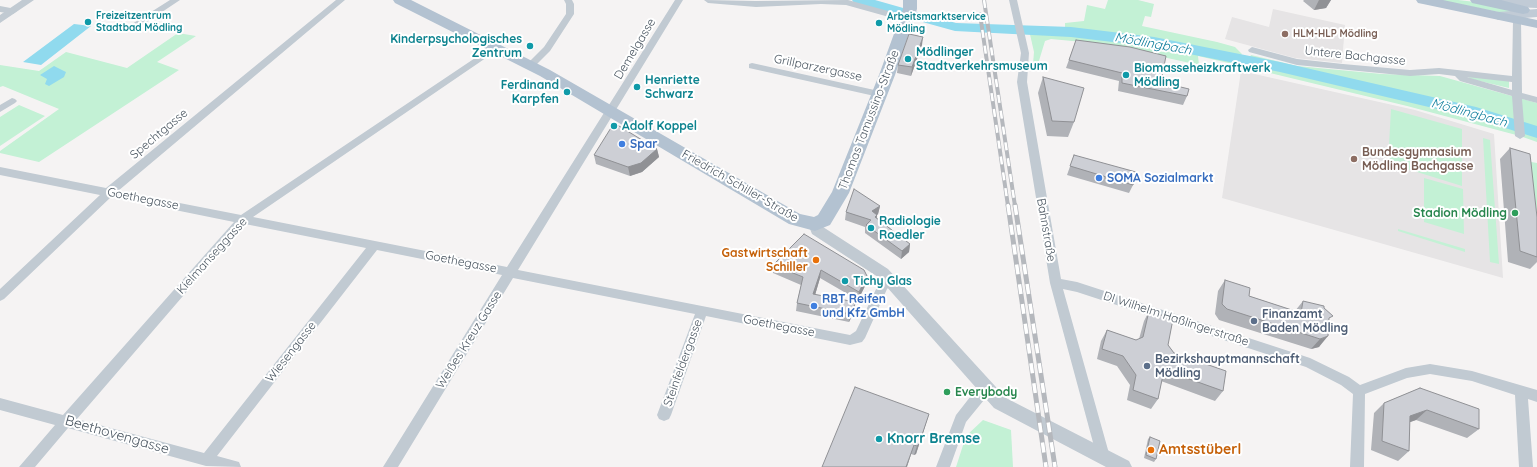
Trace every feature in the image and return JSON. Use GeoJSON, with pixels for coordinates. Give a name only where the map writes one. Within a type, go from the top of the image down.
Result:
{"type":"FeatureCollection","features":[{"type":"Feature","properties":{"kind":"main road","name":"Friedrich Schiller-Straße"},"geometry":{"type":"LineString","coordinates":[[400,0],[531,65],[795,219],[814,224]]}},
{"type":"Feature","properties":{"kind":"main road"},"geometry":{"type":"LineString","coordinates":[[1423,0],[1517,20],[1536,14]]}},
{"type":"Feature","properties":{"kind":"main road"},"geometry":{"type":"LineString","coordinates":[[1477,0],[1516,7],[1536,14]]}},
{"type":"Feature","properties":{"kind":"main road"},"geometry":{"type":"LineString","coordinates":[[1493,2],[1523,2],[1536,14]]}},
{"type":"Feature","properties":{"kind":"main road","name":"Thomas Tamussino-Straße"},"geometry":{"type":"LineString","coordinates":[[814,224],[824,220],[840,193],[879,94],[909,10]]}},
{"type":"Feature","properties":{"kind":"main road"},"geometry":{"type":"LineString","coordinates":[[1498,16],[1536,14]]}},
{"type":"Feature","properties":{"kind":"street"},"geometry":{"type":"LineString","coordinates":[[0,20],[29,0]]}},
{"type":"Feature","properties":{"kind":"street"},"geometry":{"type":"LineString","coordinates":[[135,26],[176,0]]}},
{"type":"Feature","properties":{"kind":"street","name":"Spechtgasse"},"geometry":{"type":"LineString","coordinates":[[0,296],[109,192],[341,0]]}},
{"type":"Feature","properties":{"kind":"street"},"geometry":{"type":"LineString","coordinates":[[531,65],[547,49],[570,14],[570,4],[568,0]]}},
{"type":"Feature","properties":{"kind":"street","name":"Demelgasse"},"geometry":{"type":"LineString","coordinates":[[612,111],[679,0]]}},
{"type":"Feature","properties":{"kind":"street"},"geometry":{"type":"LineString","coordinates":[[708,0],[750,4],[814,1],[846,2],[909,10]]}},
{"type":"Feature","properties":{"kind":"street","name":"Bahnstraße"},"geometry":{"type":"LineString","coordinates":[[1013,0],[1025,54],[1022,82],[1056,283],[1103,457]]}},
{"type":"Feature","properties":{"kind":"street"},"geometry":{"type":"LineString","coordinates":[[0,9],[13,11]]}},
{"type":"Feature","properties":{"kind":"street"},"geometry":{"type":"LineString","coordinates":[[1517,20],[1517,94],[1520,134]]}},
{"type":"Feature","properties":{"kind":"street","name":"Kielmanseggasse"},"geometry":{"type":"LineString","coordinates":[[26,467],[65,420],[244,218],[496,47]]}},
{"type":"Feature","properties":{"kind":"street","name":"Untere Bachgasse"},"geometry":{"type":"LineString","coordinates":[[1252,50],[1297,62],[1343,67],[1410,74],[1439,70],[1457,74],[1463,79],[1537,100]]}},
{"type":"Feature","properties":{"kind":"street","name":"Grillparzergasse"},"geometry":{"type":"LineString","coordinates":[[752,66],[879,94]]}},
{"type":"Feature","properties":{"kind":"street","name":"Untere Bachgasse"},"geometry":{"type":"LineString","coordinates":[[1457,74],[1464,72],[1518,80]]}},
{"type":"Feature","properties":{"kind":"street"},"geometry":{"type":"LineString","coordinates":[[0,108],[12,101]]}},
{"type":"Feature","properties":{"kind":"street","name":"Weißes Kreuz Gasse"},"geometry":{"type":"LineString","coordinates":[[390,467],[612,111]]}},
{"type":"Feature","properties":{"kind":"street","name":"Goethegasse"},"geometry":{"type":"LineString","coordinates":[[0,171],[854,339],[861,334],[883,286],[889,281]]}},
{"type":"Feature","properties":{"kind":"street","name":"Friedrich Schiller-Straße"},"geometry":{"type":"LineString","coordinates":[[814,224],[817,230],[883,273],[1000,403],[1123,467]]}},
{"type":"Feature","properties":{"kind":"street","name":"Wiesengasse"},"geometry":{"type":"LineString","coordinates":[[206,460],[375,245]]}},
{"type":"Feature","properties":{"kind":"street","name":"DI Wilhelm Haßlingerstraße"},"geometry":{"type":"LineString","coordinates":[[1056,283],[1077,287],[1304,361],[1344,381],[1359,391]]}},
{"type":"Feature","properties":{"kind":"street","name":"Steinfeldergasse"},"geometry":{"type":"LineString","coordinates":[[664,415],[702,310]]}},
{"type":"Feature","properties":{"kind":"street"},"geometry":{"type":"LineString","coordinates":[[1357,467],[1359,391],[1406,373],[1430,369],[1472,376],[1537,396]]}},
{"type":"Feature","properties":{"kind":"street"},"geometry":{"type":"LineString","coordinates":[[944,467],[961,420],[979,396],[988,390]]}},
{"type":"Feature","properties":{"kind":"street"},"geometry":{"type":"LineString","coordinates":[[1521,392],[1526,467]]}},
{"type":"Feature","properties":{"kind":"street","name":"Beethovengasse"},"geometry":{"type":"LineString","coordinates":[[0,404],[65,420],[234,467]]}},
{"type":"Feature","properties":{"kind":"shaded area","name":"HLM-HLP Mödling"},"geometry":{"type":"Polygon","coordinates":[[[1273,9],[1345,25],[1342,63],[1295,58],[1225,39],[1232,17],[1269,27],[1273,9]]]}},
{"type":"Feature","properties":{"kind":"shaded area"},"geometry":{"type":"Polygon","coordinates":[[[1241,71],[1415,110],[1494,134],[1503,278],[1222,198],[1241,71]]]}},
{"type":"Feature","properties":{"kind":"green space"},"geometry":{"type":"Polygon","coordinates":[[[1108,0],[1138,0],[1154,4],[1151,17],[1145,16],[1142,26],[1235,47],[1242,54],[1233,64],[1198,56],[1199,65],[1104,44],[1051,39],[1045,41],[1038,64],[1035,66],[1033,64],[1034,52],[1029,30],[1065,29],[1065,23],[1084,21],[1087,5],[1105,9],[1108,0]]]}},
{"type":"Feature","properties":{"kind":"green space"},"geometry":{"type":"Polygon","coordinates":[[[1439,0],[1458,0],[1502,5],[1524,12],[1508,14],[1439,0]]]}},
{"type":"Feature","properties":{"kind":"green space"},"geometry":{"type":"Polygon","coordinates":[[[178,33],[196,36],[157,62],[179,70],[39,162],[0,153],[0,151],[59,109],[3,86],[0,87],[0,65],[39,71],[66,52],[127,68],[178,33]]]}},
{"type":"Feature","properties":{"kind":"green space"},"geometry":{"type":"Polygon","coordinates":[[[1251,55],[1297,66],[1382,74],[1440,76],[1537,103],[1537,142],[1520,136],[1407,106],[1245,67],[1251,55]]]}},
{"type":"Feature","properties":{"kind":"green space"},"geometry":{"type":"Polygon","coordinates":[[[1466,75],[1509,80],[1509,88],[1471,79],[1466,75]]]}},
{"type":"Feature","properties":{"kind":"green space"},"geometry":{"type":"Polygon","coordinates":[[[19,105],[45,116],[0,146],[0,117],[19,105]]]}},
{"type":"Feature","properties":{"kind":"green space"},"geometry":{"type":"Polygon","coordinates":[[[1391,109],[1462,129],[1462,186],[1388,163],[1391,109]]]}},
{"type":"Feature","properties":{"kind":"green space"},"geometry":{"type":"Polygon","coordinates":[[[1483,138],[1490,140],[1499,264],[1490,262],[1483,138]]]}},
{"type":"Feature","properties":{"kind":"green space"},"geometry":{"type":"Polygon","coordinates":[[[1526,161],[1537,163],[1537,250],[1526,161]]]}},
{"type":"Feature","properties":{"kind":"green space"},"geometry":{"type":"Polygon","coordinates":[[[1424,178],[1463,189],[1464,234],[1424,222],[1424,178]]]}},
{"type":"Feature","properties":{"kind":"green space"},"geometry":{"type":"Polygon","coordinates":[[[1398,229],[1465,249],[1465,252],[1398,231],[1398,229]]]}},
{"type":"Feature","properties":{"kind":"green space"},"geometry":{"type":"Polygon","coordinates":[[[983,420],[1011,430],[1013,467],[956,467],[966,436],[983,420]]]}},
{"type":"Feature","properties":{"kind":"water"},"geometry":{"type":"Polygon","coordinates":[[[74,24],[91,26],[41,65],[23,62],[74,24]]]}},
{"type":"Feature","properties":{"kind":"water"},"geometry":{"type":"Polygon","coordinates":[[[54,66],[66,72],[64,77],[49,86],[45,84],[47,79],[40,75],[54,66]]]}},
{"type":"Feature","properties":{"kind":"building","name":"Mödlinger Stadtverkehrsmuseum"},"geometry":{"type":"Polygon","coordinates":[[[909,34],[923,37],[912,67],[898,65],[909,34]]]}},
{"type":"Feature","properties":{"kind":"building","name":"Biomasseheizkraftwerk Mödling"},"geometry":{"type":"Polygon","coordinates":[[[1076,40],[1130,47],[1166,56],[1162,76],[1166,77],[1164,83],[1189,89],[1187,96],[1122,83],[1122,73],[1069,60],[1076,40]]]}},
{"type":"Feature","properties":{"kind":"building"},"geometry":{"type":"Polygon","coordinates":[[[1043,77],[1084,88],[1074,122],[1052,121],[1043,77]]]}},
{"type":"Feature","properties":{"kind":"building","name":"Spar"},"geometry":{"type":"Polygon","coordinates":[[[614,123],[657,149],[641,163],[628,167],[594,155],[614,123]]]}},
{"type":"Feature","properties":{"kind":"building"},"geometry":{"type":"Polygon","coordinates":[[[1510,148],[1530,154],[1537,217],[1537,257],[1520,251],[1510,148]]]}},
{"type":"Feature","properties":{"kind":"building"},"geometry":{"type":"Polygon","coordinates":[[[1074,155],[1136,172],[1133,185],[1070,166],[1074,155]]]}},
{"type":"Feature","properties":{"kind":"building"},"geometry":{"type":"Polygon","coordinates":[[[854,189],[880,206],[872,211],[877,215],[875,217],[910,244],[902,251],[866,225],[871,220],[846,212],[854,189]]]}},
{"type":"Feature","properties":{"kind":"building"},"geometry":{"type":"Polygon","coordinates":[[[804,234],[864,270],[867,276],[859,292],[821,270],[813,294],[850,301],[855,304],[850,314],[797,303],[803,277],[773,265],[804,234]]]}},
{"type":"Feature","properties":{"kind":"building"},"geometry":{"type":"Polygon","coordinates":[[[1225,280],[1250,288],[1249,296],[1301,313],[1303,301],[1324,306],[1324,308],[1333,316],[1329,318],[1328,336],[1320,339],[1227,309],[1222,304],[1225,280]]]}},
{"type":"Feature","properties":{"kind":"building"},"geometry":{"type":"Polygon","coordinates":[[[1149,311],[1173,319],[1168,345],[1174,353],[1226,371],[1223,391],[1164,370],[1158,399],[1133,390],[1136,375],[1123,356],[1102,349],[1107,330],[1136,340],[1143,337],[1149,311]]]}},
{"type":"Feature","properties":{"kind":"building","name":"Knorr Bremse"},"geometry":{"type":"Polygon","coordinates":[[[855,387],[929,414],[919,444],[917,446],[914,445],[906,467],[822,467],[855,387]]]}},
{"type":"Feature","properties":{"kind":"building"},"geometry":{"type":"Polygon","coordinates":[[[1420,388],[1479,409],[1479,429],[1427,410],[1410,416],[1409,451],[1382,441],[1384,403],[1420,388]]]}},
{"type":"Feature","properties":{"kind":"building","name":"Amtsstüberl"},"geometry":{"type":"Polygon","coordinates":[[[1150,437],[1160,441],[1156,459],[1146,455],[1150,437]]]}},
{"type":"Feature","properties":{"kind":"waterway","name":"Mödlingbach"},"geometry":{"type":"LineString","coordinates":[[859,0],[955,27],[1071,32],[1154,42],[1280,67],[1470,111],[1537,132]]}},
{"type":"Feature","properties":{"kind":"railway"},"geometry":{"type":"LineString","coordinates":[[984,0],[1015,206]]}},
{"type":"Feature","properties":{"kind":"railway"},"geometry":{"type":"LineString","coordinates":[[980,14],[1008,206]]}},
{"type":"Feature","properties":{"kind":"railway"},"geometry":{"type":"LineString","coordinates":[[1008,205],[1046,467]]}},
{"type":"Feature","properties":{"kind":"railway"},"geometry":{"type":"LineString","coordinates":[[1015,205],[1055,467]]}},
{"type":"Feature","properties":{"kind":"place","name":"Freizeitzentrum Stadtbad Mödling"},"geometry":{"type":"Point","coordinates":[88,22]}},
{"type":"Feature","properties":{"kind":"place","name":"Arbeitsmarktservice Mödling"},"geometry":{"type":"Point","coordinates":[879,23]}},
{"type":"Feature","properties":{"kind":"place","name":"HLM-HLP Mödling"},"geometry":{"type":"Point","coordinates":[1285,34]}},
{"type":"Feature","properties":{"kind":"place","name":"Kinderpsychologisches Zentrum"},"geometry":{"type":"Point","coordinates":[530,46]}},
{"type":"Feature","properties":{"kind":"place","name":"Mödlinger Stadtverkehrsmuseum"},"geometry":{"type":"Point","coordinates":[908,59]}},
{"type":"Feature","properties":{"kind":"place","name":"Biomasseheizkraftwerk Mödling"},"geometry":{"type":"Point","coordinates":[1126,75]}},
{"type":"Feature","properties":{"kind":"place","name":"Henriette Schwarz"},"geometry":{"type":"Point","coordinates":[637,87]}},
{"type":"Feature","properties":{"kind":"place","name":"Ferdinand Karpfen"},"geometry":{"type":"Point","coordinates":[567,92]}},
{"type":"Feature","properties":{"kind":"place","name":"Adolf Koppel"},"geometry":{"type":"Point","coordinates":[614,126]}},
{"type":"Feature","properties":{"kind":"place","name":"Spar"},"geometry":{"type":"Point","coordinates":[622,144]}},
{"type":"Feature","properties":{"kind":"place","name":"Bundesgymnasium Mödling Bachgasse"},"geometry":{"type":"Point","coordinates":[1354,159]}},
{"type":"Feature","properties":{"kind":"place","name":"SOMA Sozialmarkt"},"geometry":{"type":"Point","coordinates":[1099,178]}},
{"type":"Feature","properties":{"kind":"place","name":"Stadion Mödling"},"geometry":{"type":"Point","coordinates":[1515,213]}},
{"type":"Feature","properties":{"kind":"place","name":"Radiologie Roedler"},"geometry":{"type":"Point","coordinates":[871,228]}},
{"type":"Feature","properties":{"kind":"place","name":"Gastwirtschaft Schiller"},"geometry":{"type":"Point","coordinates":[816,260]}},
{"type":"Feature","properties":{"kind":"place","name":"Tichy Glas"},"geometry":{"type":"Point","coordinates":[845,281]}},
{"type":"Feature","properties":{"kind":"place","name":"RBT Reifen und Kfz GmbH"},"geometry":{"type":"Point","coordinates":[814,306]}},
{"type":"Feature","properties":{"kind":"place","name":"Finanzamt Baden Mödling"},"geometry":{"type":"Point","coordinates":[1254,321]}},
{"type":"Feature","properties":{"kind":"place","name":"Bezirkshauptmannschaft Mödling"},"geometry":{"type":"Point","coordinates":[1147,366]}},
{"type":"Feature","properties":{"kind":"place","name":"Everybody"},"geometry":{"type":"Point","coordinates":[947,392]}},
{"type":"Feature","properties":{"kind":"place","name":"Knorr Bremse"},"geometry":{"type":"Point","coordinates":[879,439]}},
{"type":"Feature","properties":{"kind":"place","name":"Amtsstüberl"},"geometry":{"type":"Point","coordinates":[1151,450]}}]}
